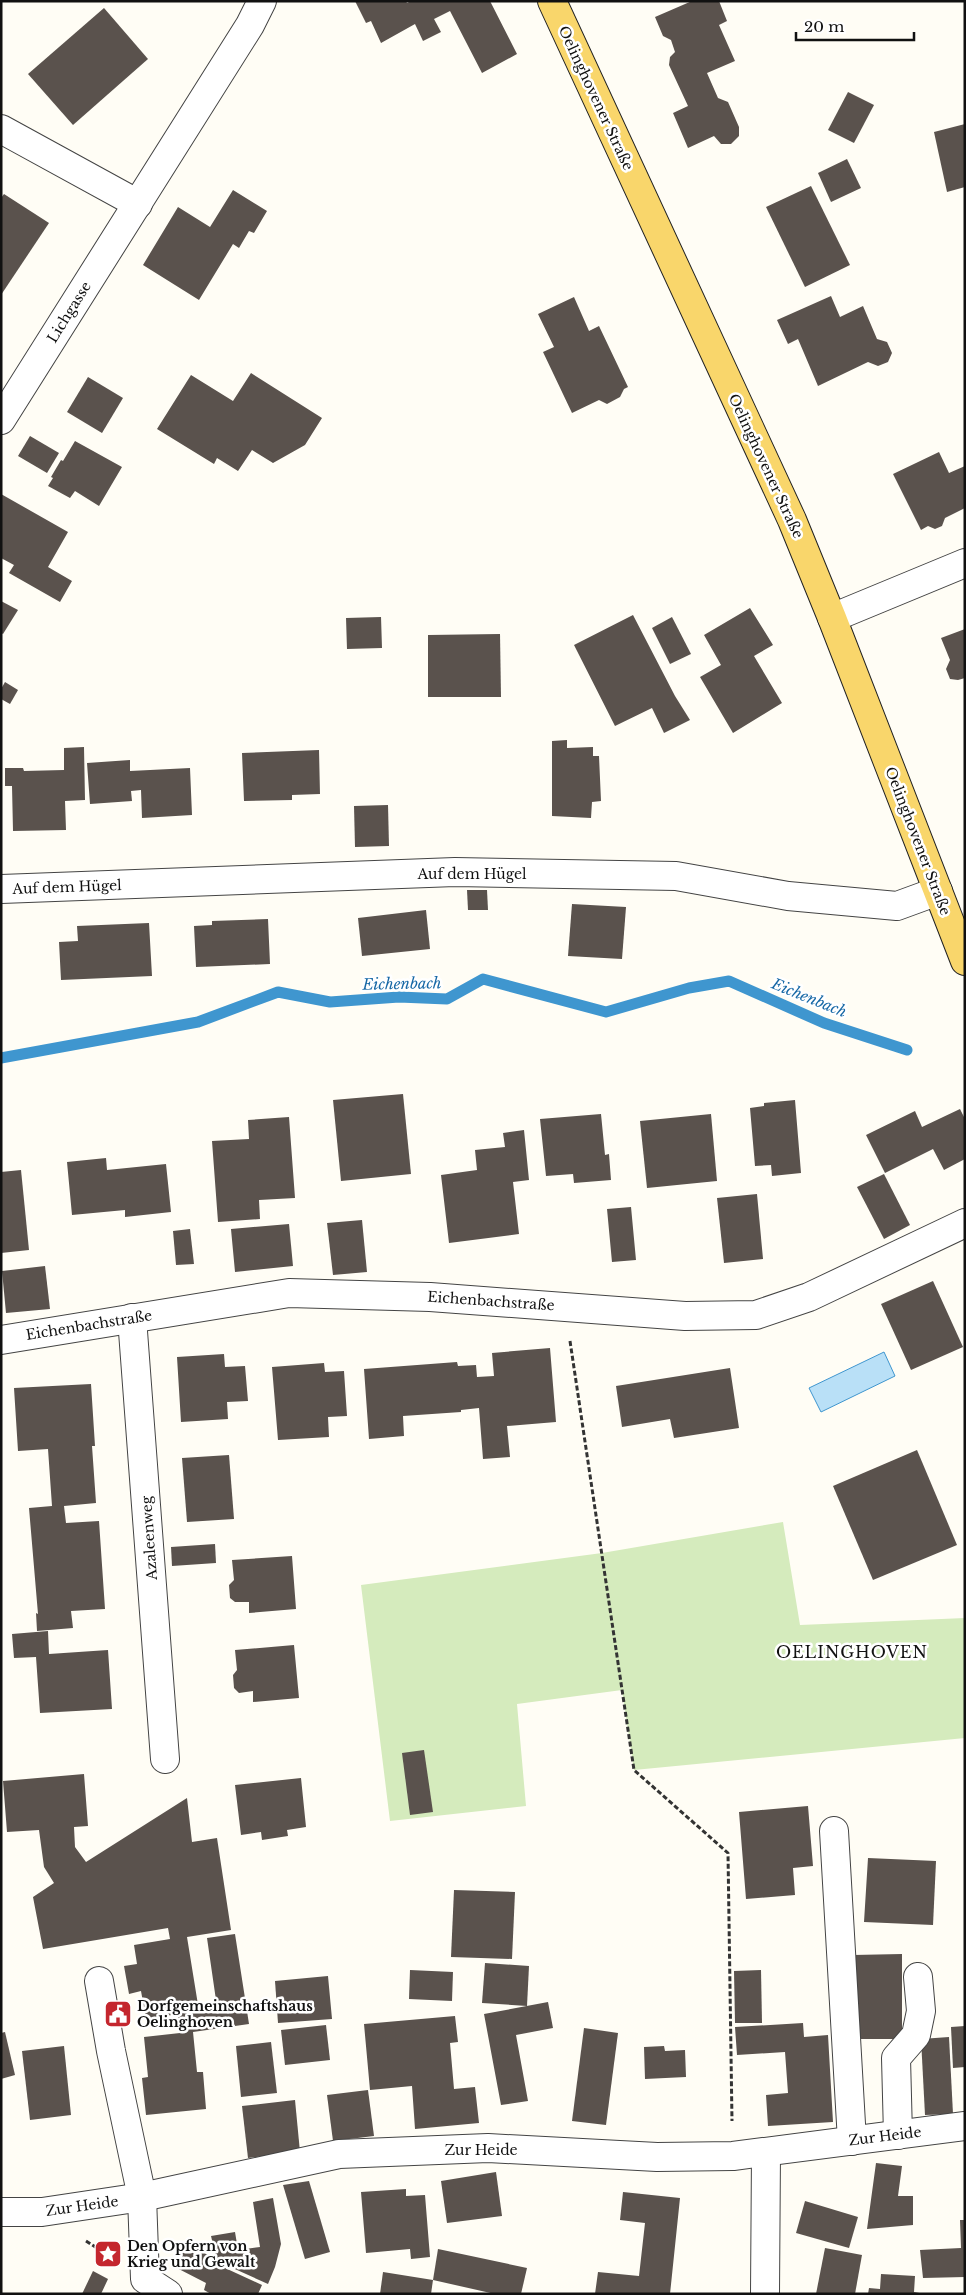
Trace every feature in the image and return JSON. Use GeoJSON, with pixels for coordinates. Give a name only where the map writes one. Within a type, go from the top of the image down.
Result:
{"type":"FeatureCollection","features":[{"type":"Feature","properties":{"kind":"main road","name":"Oelinghovener Straße"},"geometry":{"type":"LineString","coordinates":[[552,1],[792,520],[938,891],[962,947]]}},
{"type":"Feature","properties":{"kind":"street","name":"Lichgasse"},"geometry":{"type":"LineString","coordinates":[[1,420],[250,25],[262,1]]}},
{"type":"Feature","properties":{"kind":"street"},"geometry":{"type":"LineString","coordinates":[[1,130],[138,204]]}},
{"type":"Feature","properties":{"kind":"street"},"geometry":{"type":"LineString","coordinates":[[832,618],[965,563]]}},
{"type":"Feature","properties":{"kind":"street","name":"Auf dem Hügel"},"geometry":{"type":"LineString","coordinates":[[1,889],[455,872],[676,876],[788,896],[897,906],[938,891]]}},
{"type":"Feature","properties":{"kind":"street","name":"Eichenbachstraße"},"geometry":{"type":"LineString","coordinates":[[1,1340],[289,1293],[430,1297],[685,1316],[756,1315],[809,1297],[965,1222]]}},
{"type":"Feature","properties":{"kind":"street","name":"Azaleenweg"},"geometry":{"type":"LineString","coordinates":[[132,1318],[165,1759]]}},
{"type":"Feature","properties":{"kind":"street"},"geometry":{"type":"LineString","coordinates":[[834,1831],[852,2140]]}},
{"type":"Feature","properties":{"kind":"street"},"geometry":{"type":"LineString","coordinates":[[898,2135],[896,2058],[916,2035],[921,2011],[918,1977]]}},
{"type":"Feature","properties":{"kind":"street"},"geometry":{"type":"LineString","coordinates":[[99,1981],[111,2051],[142,2197],[144,2279],[168,2294]]}},
{"type":"Feature","properties":{"kind":"street","name":"Zur Heide"},"geometry":{"type":"LineString","coordinates":[[1,2212],[42,2212],[142,2197],[339,2154],[488,2148],[656,2157],[732,2156],[965,2126]]}},
{"type":"Feature","properties":{"kind":"street"},"geometry":{"type":"LineString","coordinates":[[765,2294],[766,2152]]}},
{"type":"Feature","properties":{"kind":"path"},"geometry":{"type":"LineString","coordinates":[[565,1306],[634,1770],[728,1853],[732,2156]]}},
{"type":"Feature","properties":{"kind":"path"},"geometry":{"type":"LineString","coordinates":[[42,2212],[97,2248],[109,2250],[144,2279]]}},
{"type":"Feature","properties":{"kind":"green space"},"geometry":{"type":"Polygon","coordinates":[[[783,1522],[800,1625],[965,1618],[965,1738],[634,1770],[622,1690],[517,1704],[526,1806],[390,1821],[361,1585],[602,1553],[783,1522]]]}},
{"type":"Feature","properties":{"kind":"water"},"geometry":{"type":"Polygon","coordinates":[[[884,1352],[895,1376],[821,1412],[809,1388],[884,1352]]]}},
{"type":"Feature","properties":{"kind":"building"},"geometry":{"type":"Polygon","coordinates":[[[355,1],[406,1],[407,3],[411,1],[490,1],[517,54],[482,73],[450,11],[434,19],[441,32],[423,41],[415,24],[381,43],[371,21],[366,23],[355,1]]]}},
{"type":"Feature","properties":{"kind":"building"},"geometry":{"type":"Polygon","coordinates":[[[692,1],[719,1],[727,21],[719,25],[735,61],[707,73],[718,98],[728,102],[739,127],[739,136],[731,144],[721,144],[714,136],[688,148],[673,113],[688,106],[669,65],[670,57],[675,52],[671,40],[663,36],[655,17],[692,1]]]}},
{"type":"Feature","properties":{"kind":"building"},"geometry":{"type":"Polygon","coordinates":[[[104,8],[148,59],[73,125],[28,74],[104,8]]]}},
{"type":"Feature","properties":{"kind":"building"},"geometry":{"type":"Polygon","coordinates":[[[848,92],[874,105],[854,143],[828,130],[848,92]]]}},
{"type":"Feature","properties":{"kind":"building"},"geometry":{"type":"Polygon","coordinates":[[[965,124],[965,187],[947,192],[934,132],[965,124]]]}},
{"type":"Feature","properties":{"kind":"building"},"geometry":{"type":"Polygon","coordinates":[[[847,159],[861,188],[831,202],[818,173],[847,159]]]}},
{"type":"Feature","properties":{"kind":"building"},"geometry":{"type":"Polygon","coordinates":[[[811,186],[850,265],[805,287],[766,207],[811,186]]]}},
{"type":"Feature","properties":{"kind":"building"},"geometry":{"type":"Polygon","coordinates":[[[233,190],[267,211],[254,233],[249,231],[239,248],[233,244],[199,300],[143,265],[178,207],[210,227],[233,190]]]}},
{"type":"Feature","properties":{"kind":"building"},"geometry":{"type":"Polygon","coordinates":[[[4,194],[49,223],[1,295],[1,198],[4,194]]]}},
{"type":"Feature","properties":{"kind":"building"},"geometry":{"type":"Polygon","coordinates":[[[831,296],[840,317],[863,306],[877,339],[887,342],[892,353],[888,362],[878,366],[868,362],[818,386],[798,339],[788,344],[777,320],[831,296]]]}},
{"type":"Feature","properties":{"kind":"building"},"geometry":{"type":"Polygon","coordinates":[[[574,297],[589,331],[599,326],[628,387],[624,389],[620,397],[607,404],[599,400],[572,413],[543,352],[554,347],[538,314],[574,297]]]}},
{"type":"Feature","properties":{"kind":"building"},"geometry":{"type":"Polygon","coordinates":[[[251,373],[322,418],[305,445],[273,463],[252,450],[238,471],[217,458],[214,464],[157,429],[191,375],[233,401],[251,373]]]}},
{"type":"Feature","properties":{"kind":"building"},"geometry":{"type":"Polygon","coordinates":[[[88,377],[123,398],[102,433],[67,412],[88,377]]]}},
{"type":"Feature","properties":{"kind":"building"},"geometry":{"type":"Polygon","coordinates":[[[30,436],[59,453],[47,473],[18,456],[30,436]]]}},
{"type":"Feature","properties":{"kind":"building"},"geometry":{"type":"Polygon","coordinates":[[[75,441],[122,467],[99,506],[75,491],[70,498],[48,486],[61,460],[63,461],[75,441]]]}},
{"type":"Feature","properties":{"kind":"building"},"geometry":{"type":"Polygon","coordinates":[[[939,452],[949,473],[965,466],[965,508],[945,518],[942,526],[935,529],[928,526],[921,530],[893,474],[939,452]]]}},
{"type":"Feature","properties":{"kind":"building"},"geometry":{"type":"Polygon","coordinates":[[[1,494],[68,532],[48,567],[72,581],[60,602],[9,573],[14,565],[1,558],[1,494]]]}},
{"type":"Feature","properties":{"kind":"building"},"geometry":{"type":"Polygon","coordinates":[[[1,601],[18,610],[3,634],[1,633],[1,601]]]}},
{"type":"Feature","properties":{"kind":"building"},"geometry":{"type":"Polygon","coordinates":[[[750,608],[773,645],[754,656],[782,703],[733,733],[700,677],[721,665],[704,635],[750,608]]]}},
{"type":"Feature","properties":{"kind":"building"},"geometry":{"type":"Polygon","coordinates":[[[633,615],[675,696],[690,720],[664,733],[652,708],[615,726],[574,645],[633,615]]]}},
{"type":"Feature","properties":{"kind":"building"},"geometry":{"type":"Polygon","coordinates":[[[381,617],[382,648],[347,649],[346,618],[381,617]]]}},
{"type":"Feature","properties":{"kind":"building"},"geometry":{"type":"Polygon","coordinates":[[[672,617],[691,654],[670,664],[652,628],[672,617]]]}},
{"type":"Feature","properties":{"kind":"building"},"geometry":{"type":"Polygon","coordinates":[[[965,629],[965,678],[958,680],[950,679],[946,669],[950,660],[941,638],[965,629]]]}},
{"type":"Feature","properties":{"kind":"building"},"geometry":{"type":"Polygon","coordinates":[[[500,634],[501,697],[428,697],[428,635],[500,634]]]}},
{"type":"Feature","properties":{"kind":"building"},"geometry":{"type":"Polygon","coordinates":[[[5,682],[18,690],[10,704],[1,699],[1,689],[5,682]]]}},
{"type":"Feature","properties":{"kind":"building"},"geometry":{"type":"Polygon","coordinates":[[[567,740],[567,748],[593,747],[593,756],[599,756],[601,801],[592,802],[591,818],[552,816],[552,741],[567,740]]]}},
{"type":"Feature","properties":{"kind":"building"},"geometry":{"type":"Polygon","coordinates":[[[84,747],[85,800],[65,801],[66,830],[13,831],[12,786],[5,786],[5,768],[23,768],[24,771],[64,770],[64,748],[84,747]]]}},
{"type":"Feature","properties":{"kind":"building"},"geometry":{"type":"Polygon","coordinates":[[[319,750],[320,794],[292,795],[292,800],[244,801],[242,753],[319,750]]]}},
{"type":"Feature","properties":{"kind":"building"},"geometry":{"type":"Polygon","coordinates":[[[130,760],[130,771],[190,768],[192,815],[142,818],[141,790],[131,791],[132,801],[90,804],[87,763],[130,760]]]}},
{"type":"Feature","properties":{"kind":"building"},"geometry":{"type":"Polygon","coordinates":[[[388,805],[389,846],[355,847],[354,806],[388,805]]]}},
{"type":"Feature","properties":{"kind":"building"},"geometry":{"type":"Polygon","coordinates":[[[467,890],[487,890],[488,910],[468,910],[467,890]]]}},
{"type":"Feature","properties":{"kind":"building"},"geometry":{"type":"Polygon","coordinates":[[[572,904],[626,907],[622,959],[568,956],[572,904]]]}},
{"type":"Feature","properties":{"kind":"building"},"geometry":{"type":"Polygon","coordinates":[[[426,910],[430,949],[362,956],[358,918],[426,910]]]}},
{"type":"Feature","properties":{"kind":"building"},"geometry":{"type":"Polygon","coordinates":[[[268,919],[270,964],[196,967],[194,926],[212,925],[212,921],[268,919]]]}},
{"type":"Feature","properties":{"kind":"building"},"geometry":{"type":"Polygon","coordinates":[[[149,923],[152,976],[61,980],[59,942],[78,941],[77,926],[149,923]]]}},
{"type":"Feature","properties":{"kind":"building"},"geometry":{"type":"Polygon","coordinates":[[[403,1094],[411,1174],[341,1181],[333,1100],[403,1094]]]}},
{"type":"Feature","properties":{"kind":"building"},"geometry":{"type":"Polygon","coordinates":[[[795,1100],[801,1173],[772,1176],[771,1165],[755,1166],[750,1108],[764,1106],[764,1103],[795,1100]]]}},
{"type":"Feature","properties":{"kind":"building"},"geometry":{"type":"Polygon","coordinates":[[[960,1109],[965,1119],[965,1159],[944,1170],[933,1149],[885,1173],[866,1135],[915,1111],[922,1127],[960,1109]]]}},
{"type":"Feature","properties":{"kind":"building"},"geometry":{"type":"Polygon","coordinates":[[[601,1114],[605,1155],[609,1154],[611,1180],[574,1183],[573,1174],[546,1176],[540,1119],[601,1114]]]}},
{"type":"Feature","properties":{"kind":"building"},"geometry":{"type":"Polygon","coordinates":[[[711,1114],[717,1181],[647,1188],[640,1121],[711,1114]]]}},
{"type":"Feature","properties":{"kind":"building"},"geometry":{"type":"Polygon","coordinates":[[[289,1117],[295,1198],[259,1200],[260,1219],[218,1222],[212,1141],[249,1139],[248,1120],[289,1117]]]}},
{"type":"Feature","properties":{"kind":"building"},"geometry":{"type":"Polygon","coordinates":[[[524,1130],[529,1180],[513,1182],[519,1234],[449,1243],[441,1175],[477,1170],[475,1150],[505,1147],[503,1133],[524,1130]]]}},
{"type":"Feature","properties":{"kind":"building"},"geometry":{"type":"Polygon","coordinates":[[[106,1158],[107,1170],[166,1164],[171,1212],[125,1217],[125,1210],[72,1215],[67,1162],[106,1158]]]}},
{"type":"Feature","properties":{"kind":"building"},"geometry":{"type":"Polygon","coordinates":[[[21,1170],[29,1250],[1,1253],[1,1172],[21,1170]]]}},
{"type":"Feature","properties":{"kind":"building"},"geometry":{"type":"Polygon","coordinates":[[[884,1174],[910,1225],[884,1239],[857,1187],[884,1174]]]}},
{"type":"Feature","properties":{"kind":"building"},"geometry":{"type":"Polygon","coordinates":[[[757,1194],[763,1259],[724,1263],[717,1198],[757,1194]]]}},
{"type":"Feature","properties":{"kind":"building"},"geometry":{"type":"Polygon","coordinates":[[[631,1207],[636,1260],[612,1262],[607,1209],[631,1207]]]}},
{"type":"Feature","properties":{"kind":"building"},"geometry":{"type":"Polygon","coordinates":[[[362,1220],[367,1272],[333,1275],[327,1223],[362,1220]]]}},
{"type":"Feature","properties":{"kind":"building"},"geometry":{"type":"Polygon","coordinates":[[[289,1224],[293,1266],[235,1272],[231,1229],[289,1224]]]}},
{"type":"Feature","properties":{"kind":"building"},"geometry":{"type":"Polygon","coordinates":[[[190,1229],[194,1264],[176,1265],[173,1231],[190,1229]]]}},
{"type":"Feature","properties":{"kind":"building"},"geometry":{"type":"Polygon","coordinates":[[[45,1266],[50,1309],[6,1313],[2,1271],[45,1266]]]}},
{"type":"Feature","properties":{"kind":"building"},"geometry":{"type":"Polygon","coordinates":[[[933,1281],[963,1347],[911,1370],[881,1304],[933,1281]]]}},
{"type":"Feature","properties":{"kind":"building"},"geometry":{"type":"Polygon","coordinates":[[[550,1348],[556,1422],[507,1426],[510,1457],[483,1459],[479,1408],[461,1410],[461,1412],[403,1416],[404,1436],[369,1439],[364,1369],[457,1362],[458,1366],[476,1365],[477,1377],[494,1376],[492,1353],[550,1348]]]}},
{"type":"Feature","properties":{"kind":"building"},"geometry":{"type":"Polygon","coordinates":[[[224,1354],[225,1367],[245,1366],[248,1401],[227,1402],[228,1419],[181,1422],[177,1357],[224,1354]]]}},
{"type":"Feature","properties":{"kind":"building"},"geometry":{"type":"Polygon","coordinates":[[[324,1363],[325,1372],[344,1371],[347,1416],[328,1417],[329,1437],[278,1440],[272,1367],[324,1363]]]}},
{"type":"Feature","properties":{"kind":"building"},"geometry":{"type":"Polygon","coordinates":[[[730,1368],[739,1428],[674,1438],[670,1419],[622,1427],[616,1386],[730,1368]]]}},
{"type":"Feature","properties":{"kind":"building"},"geometry":{"type":"Polygon","coordinates":[[[91,1384],[95,1446],[92,1446],[96,1503],[64,1506],[66,1523],[99,1521],[105,1609],[71,1611],[73,1628],[37,1631],[36,1613],[38,1614],[29,1508],[52,1506],[48,1449],[18,1451],[14,1388],[91,1384]]]}},
{"type":"Feature","properties":{"kind":"building"},"geometry":{"type":"Polygon","coordinates":[[[917,1450],[957,1545],[873,1580],[833,1486],[917,1450]]]}},
{"type":"Feature","properties":{"kind":"building"},"geometry":{"type":"Polygon","coordinates":[[[229,1455],[234,1519],[187,1522],[182,1458],[229,1455]]]}},
{"type":"Feature","properties":{"kind":"building"},"geometry":{"type":"Polygon","coordinates":[[[215,1544],[216,1563],[172,1566],[171,1547],[215,1544]]]}},
{"type":"Feature","properties":{"kind":"building"},"geometry":{"type":"Polygon","coordinates":[[[292,1556],[296,1609],[249,1613],[249,1602],[235,1602],[230,1598],[229,1585],[234,1580],[232,1560],[292,1556]]]}},
{"type":"Feature","properties":{"kind":"building"},"geometry":{"type":"Polygon","coordinates":[[[48,1631],[49,1654],[108,1650],[112,1709],[40,1713],[36,1657],[14,1658],[12,1634],[48,1631]]]}},
{"type":"Feature","properties":{"kind":"building"},"geometry":{"type":"Polygon","coordinates":[[[294,1645],[299,1698],[253,1702],[253,1691],[239,1693],[234,1688],[233,1675],[237,1670],[235,1650],[294,1645]]]}},
{"type":"Feature","properties":{"kind":"building"},"geometry":{"type":"Polygon","coordinates":[[[424,1750],[433,1812],[410,1815],[402,1753],[424,1750]]]}},
{"type":"Feature","properties":{"kind":"building"},"geometry":{"type":"Polygon","coordinates":[[[84,1774],[88,1826],[74,1827],[75,1847],[86,1862],[187,1798],[192,1842],[217,1838],[231,1930],[187,1937],[199,2011],[217,2007],[207,1938],[235,1934],[249,2024],[193,2032],[197,2072],[203,2072],[206,2109],[146,2115],[142,2078],[148,2077],[144,2037],[180,2033],[178,2014],[146,2019],[141,1991],[129,1994],[124,1966],[137,1964],[134,1945],[170,1939],[168,1928],[43,1949],[33,1897],[54,1883],[44,1867],[39,1830],[7,1832],[3,1781],[84,1774]]]}},
{"type":"Feature","properties":{"kind":"building"},"geometry":{"type":"Polygon","coordinates":[[[301,1778],[306,1827],[287,1830],[288,1836],[262,1840],[261,1832],[241,1835],[235,1785],[301,1778]]]}},
{"type":"Feature","properties":{"kind":"building"},"geometry":{"type":"Polygon","coordinates":[[[808,1806],[813,1866],[793,1868],[795,1895],[746,1899],[739,1812],[808,1806]]]}},
{"type":"Feature","properties":{"kind":"building"},"geometry":{"type":"Polygon","coordinates":[[[868,1858],[936,1861],[933,1925],[864,1922],[868,1858]]]}},
{"type":"Feature","properties":{"kind":"building"},"geometry":{"type":"Polygon","coordinates":[[[454,1890],[515,1892],[512,1959],[451,1957],[454,1890]]]}},
{"type":"Feature","properties":{"kind":"building"},"geometry":{"type":"Polygon","coordinates":[[[902,1954],[902,2039],[853,2039],[853,1955],[902,1954]]]}},
{"type":"Feature","properties":{"kind":"building"},"geometry":{"type":"Polygon","coordinates":[[[485,1963],[529,1966],[527,2006],[482,2003],[485,1963]]]}},
{"type":"Feature","properties":{"kind":"building"},"geometry":{"type":"Polygon","coordinates":[[[410,1970],[453,1972],[452,2001],[409,1999],[410,1970]]]}},
{"type":"Feature","properties":{"kind":"building"},"geometry":{"type":"Polygon","coordinates":[[[761,1970],[762,2023],[735,2023],[734,1971],[761,1970]]]}},
{"type":"Feature","properties":{"kind":"building"},"geometry":{"type":"Polygon","coordinates":[[[328,1976],[332,2019],[278,2023],[275,1981],[328,1976]]]}},
{"type":"Feature","properties":{"kind":"building"},"geometry":{"type":"Polygon","coordinates":[[[548,2002],[553,2028],[516,2035],[528,2101],[501,2105],[484,2014],[548,2002]]]}},
{"type":"Feature","properties":{"kind":"building"},"geometry":{"type":"Polygon","coordinates":[[[455,2016],[458,2042],[450,2043],[454,2089],[475,2087],[479,2123],[415,2129],[412,2086],[370,2090],[364,2024],[455,2016]]]}},
{"type":"Feature","properties":{"kind":"building"},"geometry":{"type":"Polygon","coordinates":[[[803,2023],[804,2037],[828,2035],[833,2122],[768,2126],[766,2095],[788,2093],[785,2052],[737,2055],[735,2027],[803,2023]]]}},
{"type":"Feature","properties":{"kind":"building"},"geometry":{"type":"Polygon","coordinates":[[[326,2025],[330,2060],[285,2065],[281,2030],[326,2025]]]}},
{"type":"Feature","properties":{"kind":"building"},"geometry":{"type":"Polygon","coordinates":[[[965,2026],[965,2067],[953,2068],[951,2027],[965,2026]]]}},
{"type":"Feature","properties":{"kind":"building"},"geometry":{"type":"Polygon","coordinates":[[[584,2028],[618,2033],[606,2125],[572,2121],[584,2028]]]}},
{"type":"Feature","properties":{"kind":"building"},"geometry":{"type":"Polygon","coordinates":[[[5,2032],[15,2075],[1,2079],[1,2033],[5,2032]]]}},
{"type":"Feature","properties":{"kind":"building"},"geometry":{"type":"Polygon","coordinates":[[[949,2037],[953,2114],[925,2115],[921,2039],[949,2037]]]}},
{"type":"Feature","properties":{"kind":"building"},"geometry":{"type":"Polygon","coordinates":[[[271,2042],[277,2093],[241,2097],[236,2046],[271,2042]]]}},
{"type":"Feature","properties":{"kind":"building"},"geometry":{"type":"Polygon","coordinates":[[[64,2046],[71,2115],[30,2120],[22,2051],[64,2046]]]}},
{"type":"Feature","properties":{"kind":"building"},"geometry":{"type":"Polygon","coordinates":[[[664,2046],[665,2051],[685,2050],[686,2077],[645,2079],[644,2047],[664,2046]]]}},
{"type":"Feature","properties":{"kind":"building"},"geometry":{"type":"Polygon","coordinates":[[[368,2090],[374,2136],[333,2141],[327,2095],[368,2090]]]}},
{"type":"Feature","properties":{"kind":"building"},"geometry":{"type":"Polygon","coordinates":[[[295,2100],[300,2152],[248,2158],[242,2106],[295,2100]]]}},
{"type":"Feature","properties":{"kind":"building"},"geometry":{"type":"Polygon","coordinates":[[[876,2163],[902,2166],[898,2196],[913,2196],[913,2225],[867,2229],[876,2163]]]}},
{"type":"Feature","properties":{"kind":"building"},"geometry":{"type":"Polygon","coordinates":[[[496,2172],[502,2216],[447,2223],[441,2181],[496,2172]]]}},
{"type":"Feature","properties":{"kind":"building"},"geometry":{"type":"Polygon","coordinates":[[[309,2181],[330,2252],[305,2259],[283,2185],[309,2181]]]}},
{"type":"Feature","properties":{"kind":"building"},"geometry":{"type":"Polygon","coordinates":[[[406,2189],[406,2196],[425,2195],[430,2257],[411,2259],[410,2249],[366,2253],[361,2192],[406,2189]]]}},
{"type":"Feature","properties":{"kind":"building"},"geometry":{"type":"Polygon","coordinates":[[[623,2192],[680,2198],[670,2294],[595,2294],[598,2272],[639,2276],[645,2223],[620,2220],[623,2192]]]}},
{"type":"Feature","properties":{"kind":"building"},"geometry":{"type":"Polygon","coordinates":[[[273,2198],[281,2244],[268,2284],[217,2261],[211,2236],[235,2232],[238,2250],[260,2247],[253,2202],[273,2198]]]}},
{"type":"Feature","properties":{"kind":"building"},"geometry":{"type":"Polygon","coordinates":[[[805,2201],[858,2217],[849,2248],[796,2233],[805,2201]]]}},
{"type":"Feature","properties":{"kind":"building"},"geometry":{"type":"Polygon","coordinates":[[[960,2220],[965,2220],[965,2277],[923,2278],[920,2250],[961,2248],[960,2220]]]}},
{"type":"Feature","properties":{"kind":"building"},"geometry":{"type":"Polygon","coordinates":[[[183,2242],[212,2257],[212,2262],[262,2285],[258,2294],[211,2294],[204,2290],[206,2283],[171,2265],[183,2242]]]}},
{"type":"Feature","properties":{"kind":"building"},"geometry":{"type":"Polygon","coordinates":[[[825,2248],[862,2255],[855,2294],[816,2294],[825,2248]]]}},
{"type":"Feature","properties":{"kind":"building"},"geometry":{"type":"Polygon","coordinates":[[[438,2249],[527,2268],[521,2294],[495,2294],[433,2280],[438,2249]]]}},
{"type":"Feature","properties":{"kind":"building"},"geometry":{"type":"Polygon","coordinates":[[[93,2271],[108,2279],[101,2294],[82,2294],[93,2271]]]}},
{"type":"Feature","properties":{"kind":"building"},"geometry":{"type":"Polygon","coordinates":[[[383,2272],[433,2280],[431,2294],[380,2294],[383,2272]]]}},
{"type":"Feature","properties":{"kind":"building"},"geometry":{"type":"Polygon","coordinates":[[[881,2274],[915,2276],[914,2292],[925,2294],[868,2294],[869,2288],[880,2289],[881,2274]]]}},
{"type":"Feature","properties":{"kind":"waterway","name":"Eichenbach"},"geometry":{"type":"LineString","coordinates":[[1,1058],[198,1022],[278,992],[330,1002],[399,997],[447,999],[483,979],[606,1012],[689,988],[729,981],[824,1023],[907,1050]]}},
{"type":"Feature","properties":{"kind":"place","name":"Dorfgemeinschaftshaus Oelinghoven"},"geometry":{"type":"Point","coordinates":[118,2014]}},
{"type":"Feature","properties":{"kind":"place","name":"Den Opfern von Krieg und Gewalt"},"geometry":{"type":"Point","coordinates":[108,2254]}},
{"type":"Feature","properties":{"kind":"district","name":"OELINGHOVEN"},"geometry":{"type":"Point","coordinates":[852,1652]}}]}
